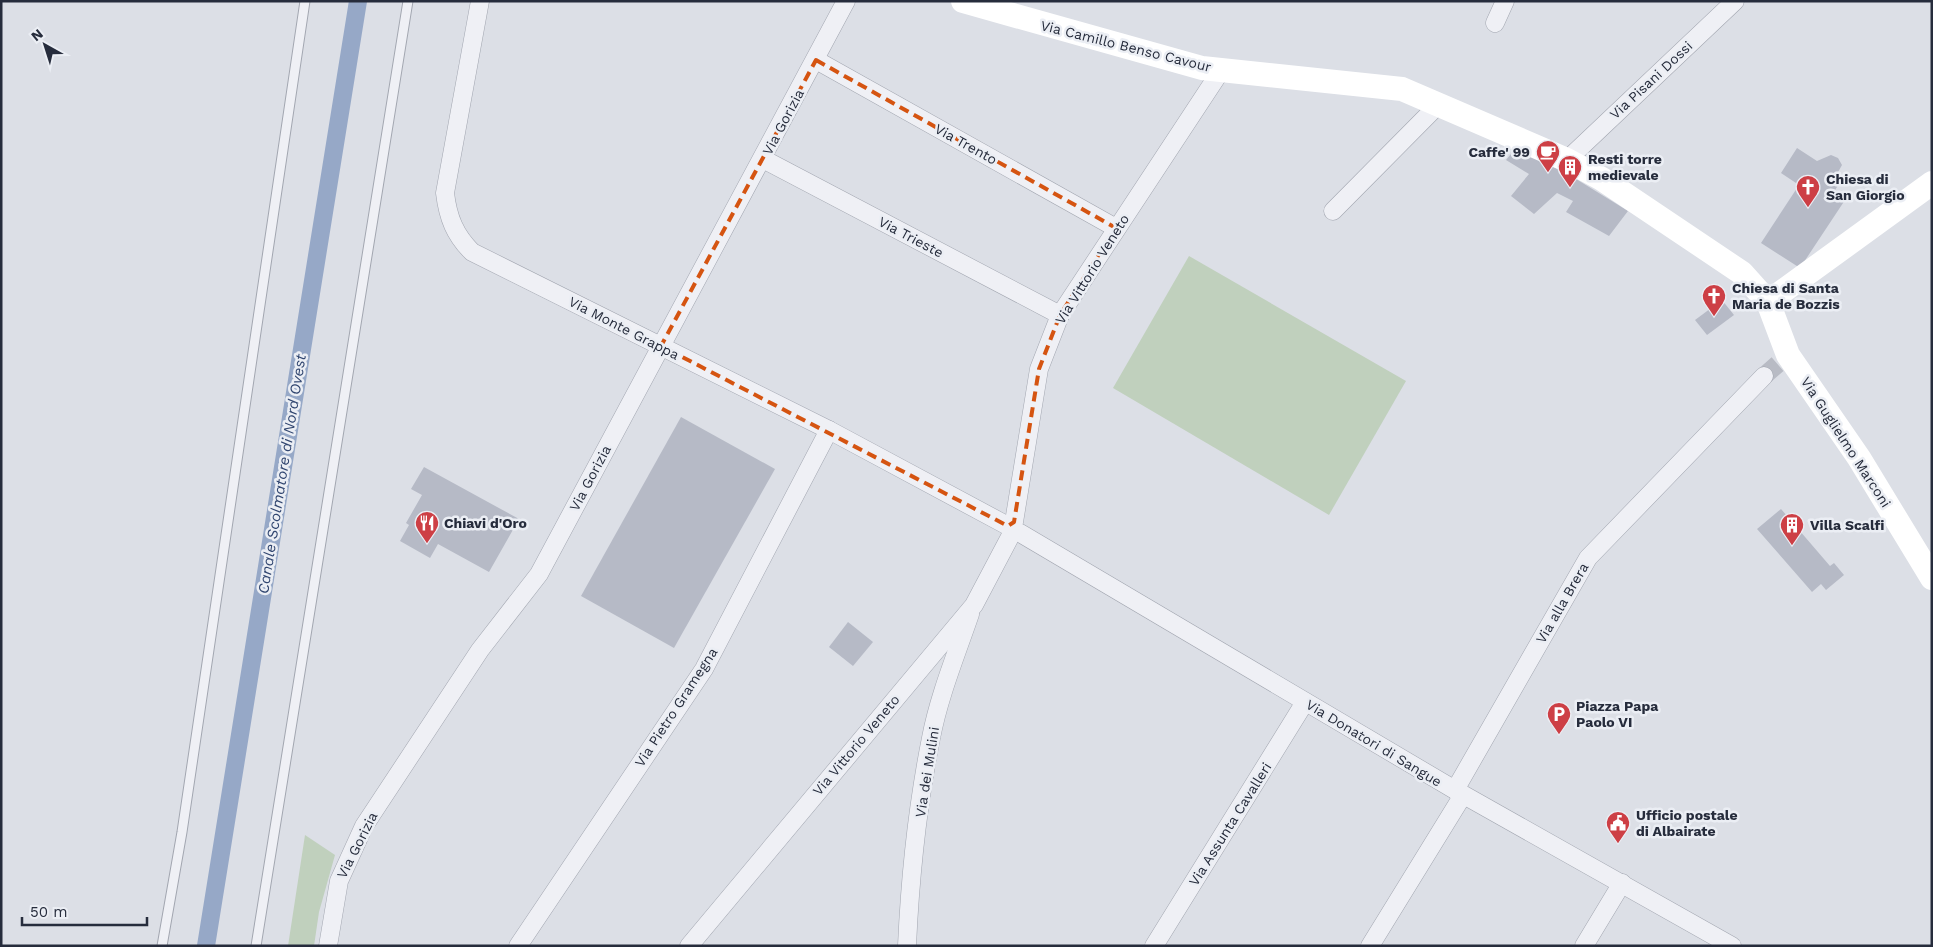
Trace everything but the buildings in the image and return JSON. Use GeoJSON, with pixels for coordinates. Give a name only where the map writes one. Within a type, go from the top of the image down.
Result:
{"type":"FeatureCollection","features":[{"type":"Feature","properties":{"kind":"street","name":"Via Monte Grappa"},"geometry":{"type":"LineString","coordinates":[[480,1],[445,194],[453,228],[461,241],[472,252],[829,430],[1013,529]]}},
{"type":"Feature","properties":{"kind":"street","name":"Via Gorizia"},"geometry":{"type":"LineString","coordinates":[[328,946],[338,881],[364,826],[480,650],[538,574],[763,159],[846,1]]}},
{"type":"Feature","properties":{"kind":"street","name":"Via Camillo Benso Cavour"},"geometry":{"type":"LineString","coordinates":[[963,1],[1006,8],[1202,68],[1402,89],[1566,160],[1602,179],[1742,273],[1768,302]]}},
{"type":"Feature","properties":{"kind":"street"},"geometry":{"type":"LineString","coordinates":[[1495,23],[1505,1]]}},
{"type":"Feature","properties":{"kind":"street","name":"Via Pisani Dossi"},"geometry":{"type":"LineString","coordinates":[[1566,160],[1735,1]]}},
{"type":"Feature","properties":{"kind":"street","name":"Via Trento"},"geometry":{"type":"LineString","coordinates":[[816,60],[1116,228]]}},
{"type":"Feature","properties":{"kind":"street","name":"Via Vittorio Veneto"},"geometry":{"type":"LineString","coordinates":[[689,946],[974,604],[1013,529],[1039,369],[1060,315],[1222,69]]}},
{"type":"Feature","properties":{"kind":"street"},"geometry":{"type":"LineString","coordinates":[[1333,211],[1438,105]]}},
{"type":"Feature","properties":{"kind":"street","name":"Via Trieste"},"geometry":{"type":"LineString","coordinates":[[763,159],[1060,315]]}},
{"type":"Feature","properties":{"kind":"street"},"geometry":{"type":"LineString","coordinates":[[1768,302],[1872,226],[1927,193]]}},
{"type":"Feature","properties":{"kind":"street","name":"Via Guglielmo Marconi"},"geometry":{"type":"LineString","coordinates":[[1768,302],[1788,355],[1859,458],[1932,578]]}},
{"type":"Feature","properties":{"kind":"street","name":"Via alla Brera"},"geometry":{"type":"LineString","coordinates":[[1370,946],[1459,793],[1548,625],[1588,558],[1764,376]]}},
{"type":"Feature","properties":{"kind":"street","name":"Via Pietro Gramegna"},"geometry":{"type":"LineString","coordinates":[[518,946],[704,669],[829,430]]}},
{"type":"Feature","properties":{"kind":"street","name":"Via Donatori di Sangue"},"geometry":{"type":"LineString","coordinates":[[1013,529],[1459,793],[1732,946]]}},
{"type":"Feature","properties":{"kind":"street","name":"Via dei Mulini"},"geometry":{"type":"LineString","coordinates":[[907,946],[918,827],[931,738],[942,697],[974,604]]}},
{"type":"Feature","properties":{"kind":"street","name":"Via Assunta Cavalleri"},"geometry":{"type":"LineString","coordinates":[[1154,946],[1305,702]]}},
{"type":"Feature","properties":{"kind":"street"},"geometry":{"type":"LineString","coordinates":[[1584,946],[1622,883]]}},
{"type":"Feature","properties":{"kind":"lane"},"geometry":{"type":"LineString","coordinates":[[162,946],[182,832],[305,1]]}},
{"type":"Feature","properties":{"kind":"lane"},"geometry":{"type":"LineString","coordinates":[[256,946],[408,1]]}},
{"type":"Feature","properties":{"kind":"highlighted area"},"geometry":{"type":"Polygon","coordinates":[[[816,60],[1116,228],[1060,315],[1039,369],[1014,522],[1008,526],[661,346],[816,60]]]}},
{"type":"Feature","properties":{"kind":"green space"},"geometry":{"type":"Polygon","coordinates":[[[1189,256],[1406,381],[1329,515],[1113,388],[1189,256]]]}},
{"type":"Feature","properties":{"kind":"green space"},"geometry":{"type":"Polygon","coordinates":[[[305,835],[335,855],[319,912],[314,946],[288,946],[305,835]]]}},
{"type":"Feature","properties":{"kind":"waterway","name":"Canale Scolmatore di Nord Ovest"},"geometry":{"type":"LineString","coordinates":[[206,946],[358,1]]}},
{"type":"Feature","properties":{"kind":"tunnel"},"geometry":{"type":"LineString","coordinates":[[1764,376],[1788,355]]}},
{"type":"Feature","properties":{"kind":"place","name":"Caffe' 99"},"geometry":{"type":"Point","coordinates":[1548,173]}},
{"type":"Feature","properties":{"kind":"place","name":"Resti torre medievale"},"geometry":{"type":"Point","coordinates":[1570,188]}},
{"type":"Feature","properties":{"kind":"place","name":"Chiesa di San Giorgio"},"geometry":{"type":"Point","coordinates":[1808,208]}},
{"type":"Feature","properties":{"kind":"place","name":"Chiesa di Santa Maria de Bozzis"},"geometry":{"type":"Point","coordinates":[1714,317]}},
{"type":"Feature","properties":{"kind":"place","name":"Chiavi d'Oro"},"geometry":{"type":"Point","coordinates":[427,544]}},
{"type":"Feature","properties":{"kind":"place","name":"Villa Scalfi"},"geometry":{"type":"Point","coordinates":[1792,546]}},
{"type":"Feature","properties":{"kind":"place","name":"Piazza Papa Paolo VI"},"geometry":{"type":"Point","coordinates":[1559,735]}},
{"type":"Feature","properties":{"kind":"place","name":"Ufficio postale di Albairate"},"geometry":{"type":"Point","coordinates":[1618,844]}}]}
